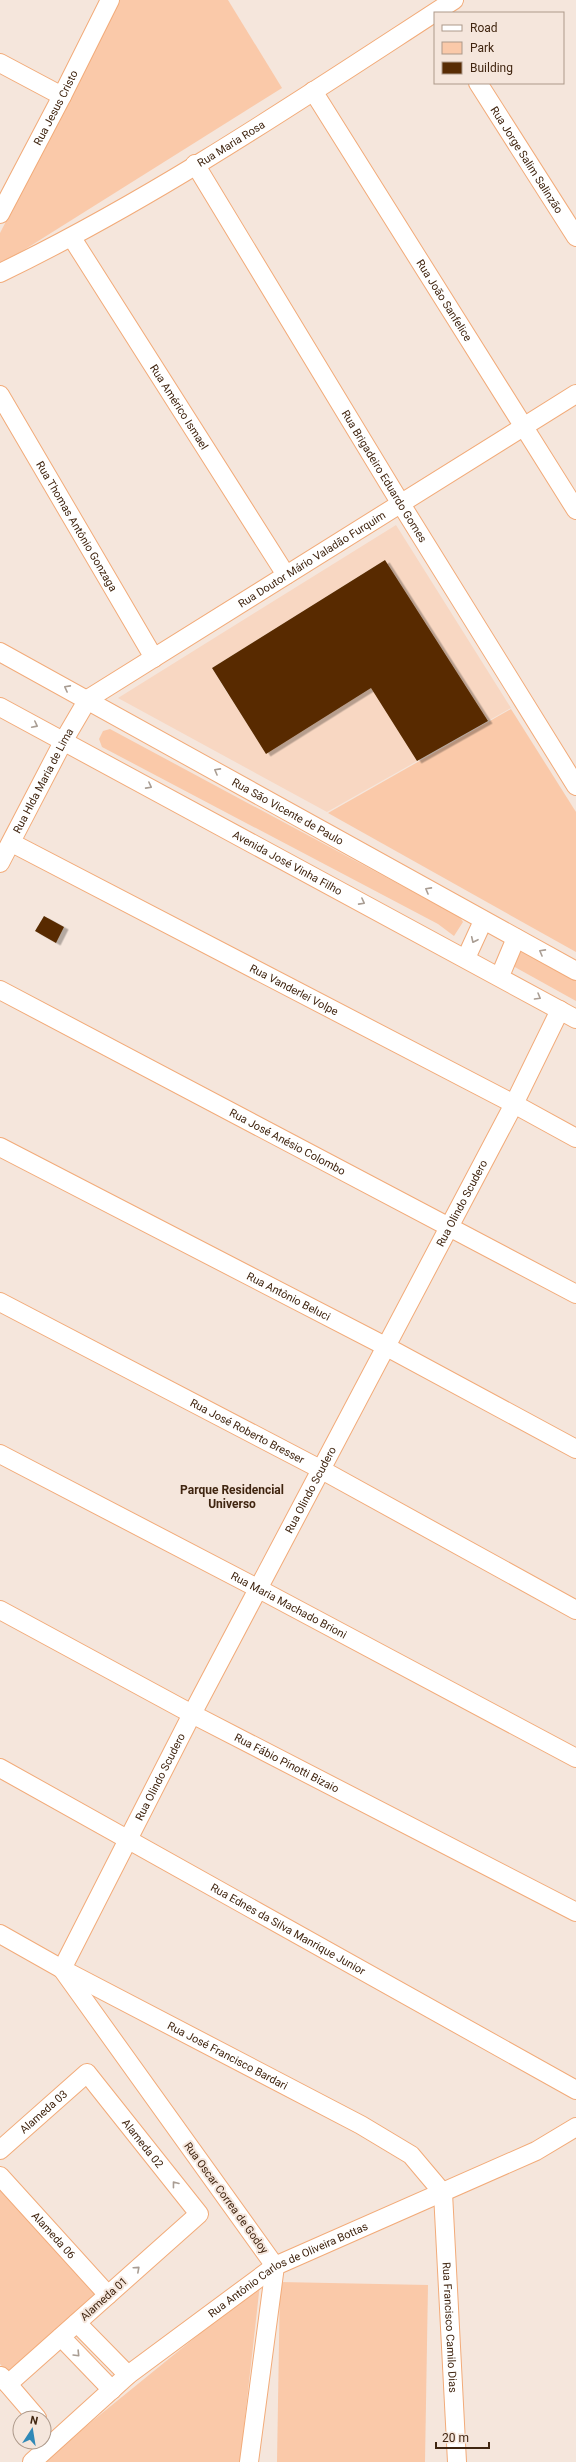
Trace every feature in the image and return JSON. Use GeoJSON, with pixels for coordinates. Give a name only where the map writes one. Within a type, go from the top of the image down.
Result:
{"type":"FeatureCollection","features":[{"type":"Feature","properties":{"kind":"street","name":"Rua Jesus Cristo"},"geometry":{"type":"LineString","coordinates":[[1,211],[62,96],[110,0]]}},
{"type":"Feature","properties":{"kind":"street","name":"Rua Maria Rosa"},"geometry":{"type":"LineString","coordinates":[[438,12],[454,0]]}},
{"type":"Feature","properties":{"kind":"street","name":"Rua Maria Rosa"},"geometry":{"type":"LineString","coordinates":[[0,273],[72,238],[195,164],[434,15]]}},
{"type":"Feature","properties":{"kind":"street"},"geometry":{"type":"LineString","coordinates":[[0,63],[62,96]]}},
{"type":"Feature","properties":{"kind":"street","name":"Rua Jorge Salim Salinzão"},"geometry":{"type":"LineString","coordinates":[[479,84],[576,237]]}},
{"type":"Feature","properties":{"kind":"street","name":"Rua João Sanfelice"},"geometry":{"type":"LineString","coordinates":[[313,91],[576,510]]}},
{"type":"Feature","properties":{"kind":"street","name":"Rua Brigadeiro Eduardo Gomes"},"geometry":{"type":"LineString","coordinates":[[195,164],[401,504],[576,786]]}},
{"type":"Feature","properties":{"kind":"street","name":"Rua Américo Ismael"},"geometry":{"type":"LineString","coordinates":[[72,238],[286,576]]}},
{"type":"Feature","properties":{"kind":"street","name":"Rua Doutor Mário Valadão Furquim"},"geometry":{"type":"LineString","coordinates":[[88,699],[576,394]]}},
{"type":"Feature","properties":{"kind":"street","name":"Rua Thomas Antônio Gonzaga"},"geometry":{"type":"LineString","coordinates":[[0,395],[154,658]]}},
{"type":"Feature","properties":{"kind":"street","name":"Rua São Vicente de Paulo"},"geometry":{"type":"LineString","coordinates":[[0,652],[88,699],[483,921],[576,971]]}},
{"type":"Feature","properties":{"kind":"street","name":"Rua Hlda Maria de Lima"},"geometry":{"type":"LineString","coordinates":[[0,863],[12,843],[64,740],[88,699]]}},
{"type":"Feature","properties":{"kind":"street","name":"Avenida José Vinha Filho"},"geometry":{"type":"LineString","coordinates":[[0,707],[64,740],[500,976],[576,1019]]}},
{"type":"Feature","properties":{"kind":"street","name":"Rua Vanderlei Volpe"},"geometry":{"type":"LineString","coordinates":[[12,843],[514,1104],[576,1138]]}},
{"type":"Feature","properties":{"kind":"street"},"geometry":{"type":"LineString","coordinates":[[466,958],[483,921]]}},
{"type":"Feature","properties":{"kind":"street"},"geometry":{"type":"LineString","coordinates":[[500,976],[516,938]]}},
{"type":"Feature","properties":{"kind":"street","name":"Rua José Anésio Colombo"},"geometry":{"type":"LineString","coordinates":[[0,990],[576,1294]]}},
{"type":"Feature","properties":{"kind":"street","name":"Rua Olindo Scudero"},"geometry":{"type":"LineString","coordinates":[[62,1969],[192,1714],[514,1104],[560,1010]]}},
{"type":"Feature","properties":{"kind":"street","name":"Rua Antônio Beluci"},"geometry":{"type":"LineString","coordinates":[[0,1148],[385,1346],[576,1449]]}},
{"type":"Feature","properties":{"kind":"street","name":"Rua José Roberto Bresser"},"geometry":{"type":"LineString","coordinates":[[0,1302],[322,1470],[576,1610]]}},
{"type":"Feature","properties":{"kind":"street","name":"Rua Maria Machado Brioni"},"geometry":{"type":"LineString","coordinates":[[0,1454],[259,1589],[576,1758]]}},
{"type":"Feature","properties":{"kind":"street","name":"Rua Fábio Pinotti Bizaio"},"geometry":{"type":"LineString","coordinates":[[0,1610],[192,1714],[576,1912]]}},
{"type":"Feature","properties":{"kind":"street","name":"Rua Ednes da Silva Manrique Junior"},"geometry":{"type":"LineString","coordinates":[[0,1768],[576,2090]]}},
{"type":"Feature","properties":{"kind":"street","name":"Rua José Francisco Bardari"},"geometry":{"type":"LineString","coordinates":[[0,1934],[62,1969],[361,2125],[411,2155],[443,2193]]}},
{"type":"Feature","properties":{"kind":"street","name":"Rua Oscar Correa de Godoy"},"geometry":{"type":"LineString","coordinates":[[62,1969],[275,2266],[249,2462]]}},
{"type":"Feature","properties":{"kind":"street","name":"Alameda 03"},"geometry":{"type":"LineString","coordinates":[[0,2150],[87,2073]]}},
{"type":"Feature","properties":{"kind":"street","name":"Alameda 02"},"geometry":{"type":"LineString","coordinates":[[87,2073],[199,2214]]}},
{"type":"Feature","properties":{"kind":"street","name":"Rua Antônio Carlos de Oliveira Bottas"},"geometry":{"type":"LineString","coordinates":[[32,2462],[128,2375],[275,2266],[536,2151],[576,2127]]}},
{"type":"Feature","properties":{"kind":"street","name":"Alameda 06"},"geometry":{"type":"LineString","coordinates":[[0,2176],[108,2295]]}},
{"type":"Feature","properties":{"kind":"street","name":"Rua Francisco Camilo Dias"},"geometry":{"type":"LineString","coordinates":[[443,2193],[457,2462]]}},
{"type":"Feature","properties":{"kind":"street","name":"Alameda 01"},"geometry":{"type":"LineString","coordinates":[[4,2380],[61,2337],[199,2214]]}},
{"type":"Feature","properties":{"kind":"street"},"geometry":{"type":"LineString","coordinates":[[77,2323],[128,2375]]}},
{"type":"Feature","properties":{"kind":"street"},"geometry":{"type":"LineString","coordinates":[[61,2337],[112,2390]]}},
{"type":"Feature","properties":{"kind":"street"},"geometry":{"type":"LineString","coordinates":[[4,2380],[30,2410]]}},
{"type":"Feature","properties":{"kind":"shaded area"},"geometry":{"type":"Polygon","coordinates":[[[396,525],[511,708],[327,812],[118,698],[396,525]],[[385,560],[212,668],[229,696],[314,650],[232,700],[266,753],[439,646],[385,560]]]}},
{"type":"Feature","properties":{"kind":"green space"},"geometry":{"type":"Polygon","coordinates":[[[120,0],[228,0],[282,88],[0,265],[0,233],[120,0]]]}},
{"type":"Feature","properties":{"kind":"green space"},"geometry":{"type":"Polygon","coordinates":[[[511,709],[576,812],[576,952],[328,813],[511,709]]]}},
{"type":"Feature","properties":{"kind":"green space"},"geometry":{"type":"Polygon","coordinates":[[[110,729],[460,917],[463,922],[454,936],[438,924],[102,747],[99,739],[103,731],[110,729]]]}},
{"type":"Feature","properties":{"kind":"green space"},"geometry":{"type":"Polygon","coordinates":[[[521,950],[576,981],[576,1001],[513,966],[514,953],[521,950]]]}},
{"type":"Feature","properties":{"kind":"green space"},"geometry":{"type":"Polygon","coordinates":[[[0,2186],[98,2293],[8,2373],[0,2364],[0,2186]]]}},
{"type":"Feature","properties":{"kind":"green space"},"geometry":{"type":"Polygon","coordinates":[[[280,2282],[428,2285],[425,2462],[277,2462],[280,2282]]]}},
{"type":"Feature","properties":{"kind":"green space"},"geometry":{"type":"Polygon","coordinates":[[[260,2284],[240,2462],[42,2462],[235,2305],[260,2284]]]}},
{"type":"Feature","properties":{"kind":"building"},"geometry":{"type":"Polygon","coordinates":[[[385,560],[488,721],[417,761],[371,688],[266,754],[212,668],[385,560]]]}},
{"type":"Feature","properties":{"kind":"building"},"geometry":{"type":"Polygon","coordinates":[[[44,916],[64,927],[56,943],[35,931],[44,916]]]}},
{"type":"Feature","properties":{"kind":"district","name":"Parque Residencial Universo"},"geometry":{"type":"Point","coordinates":[232,1497]}}]}
